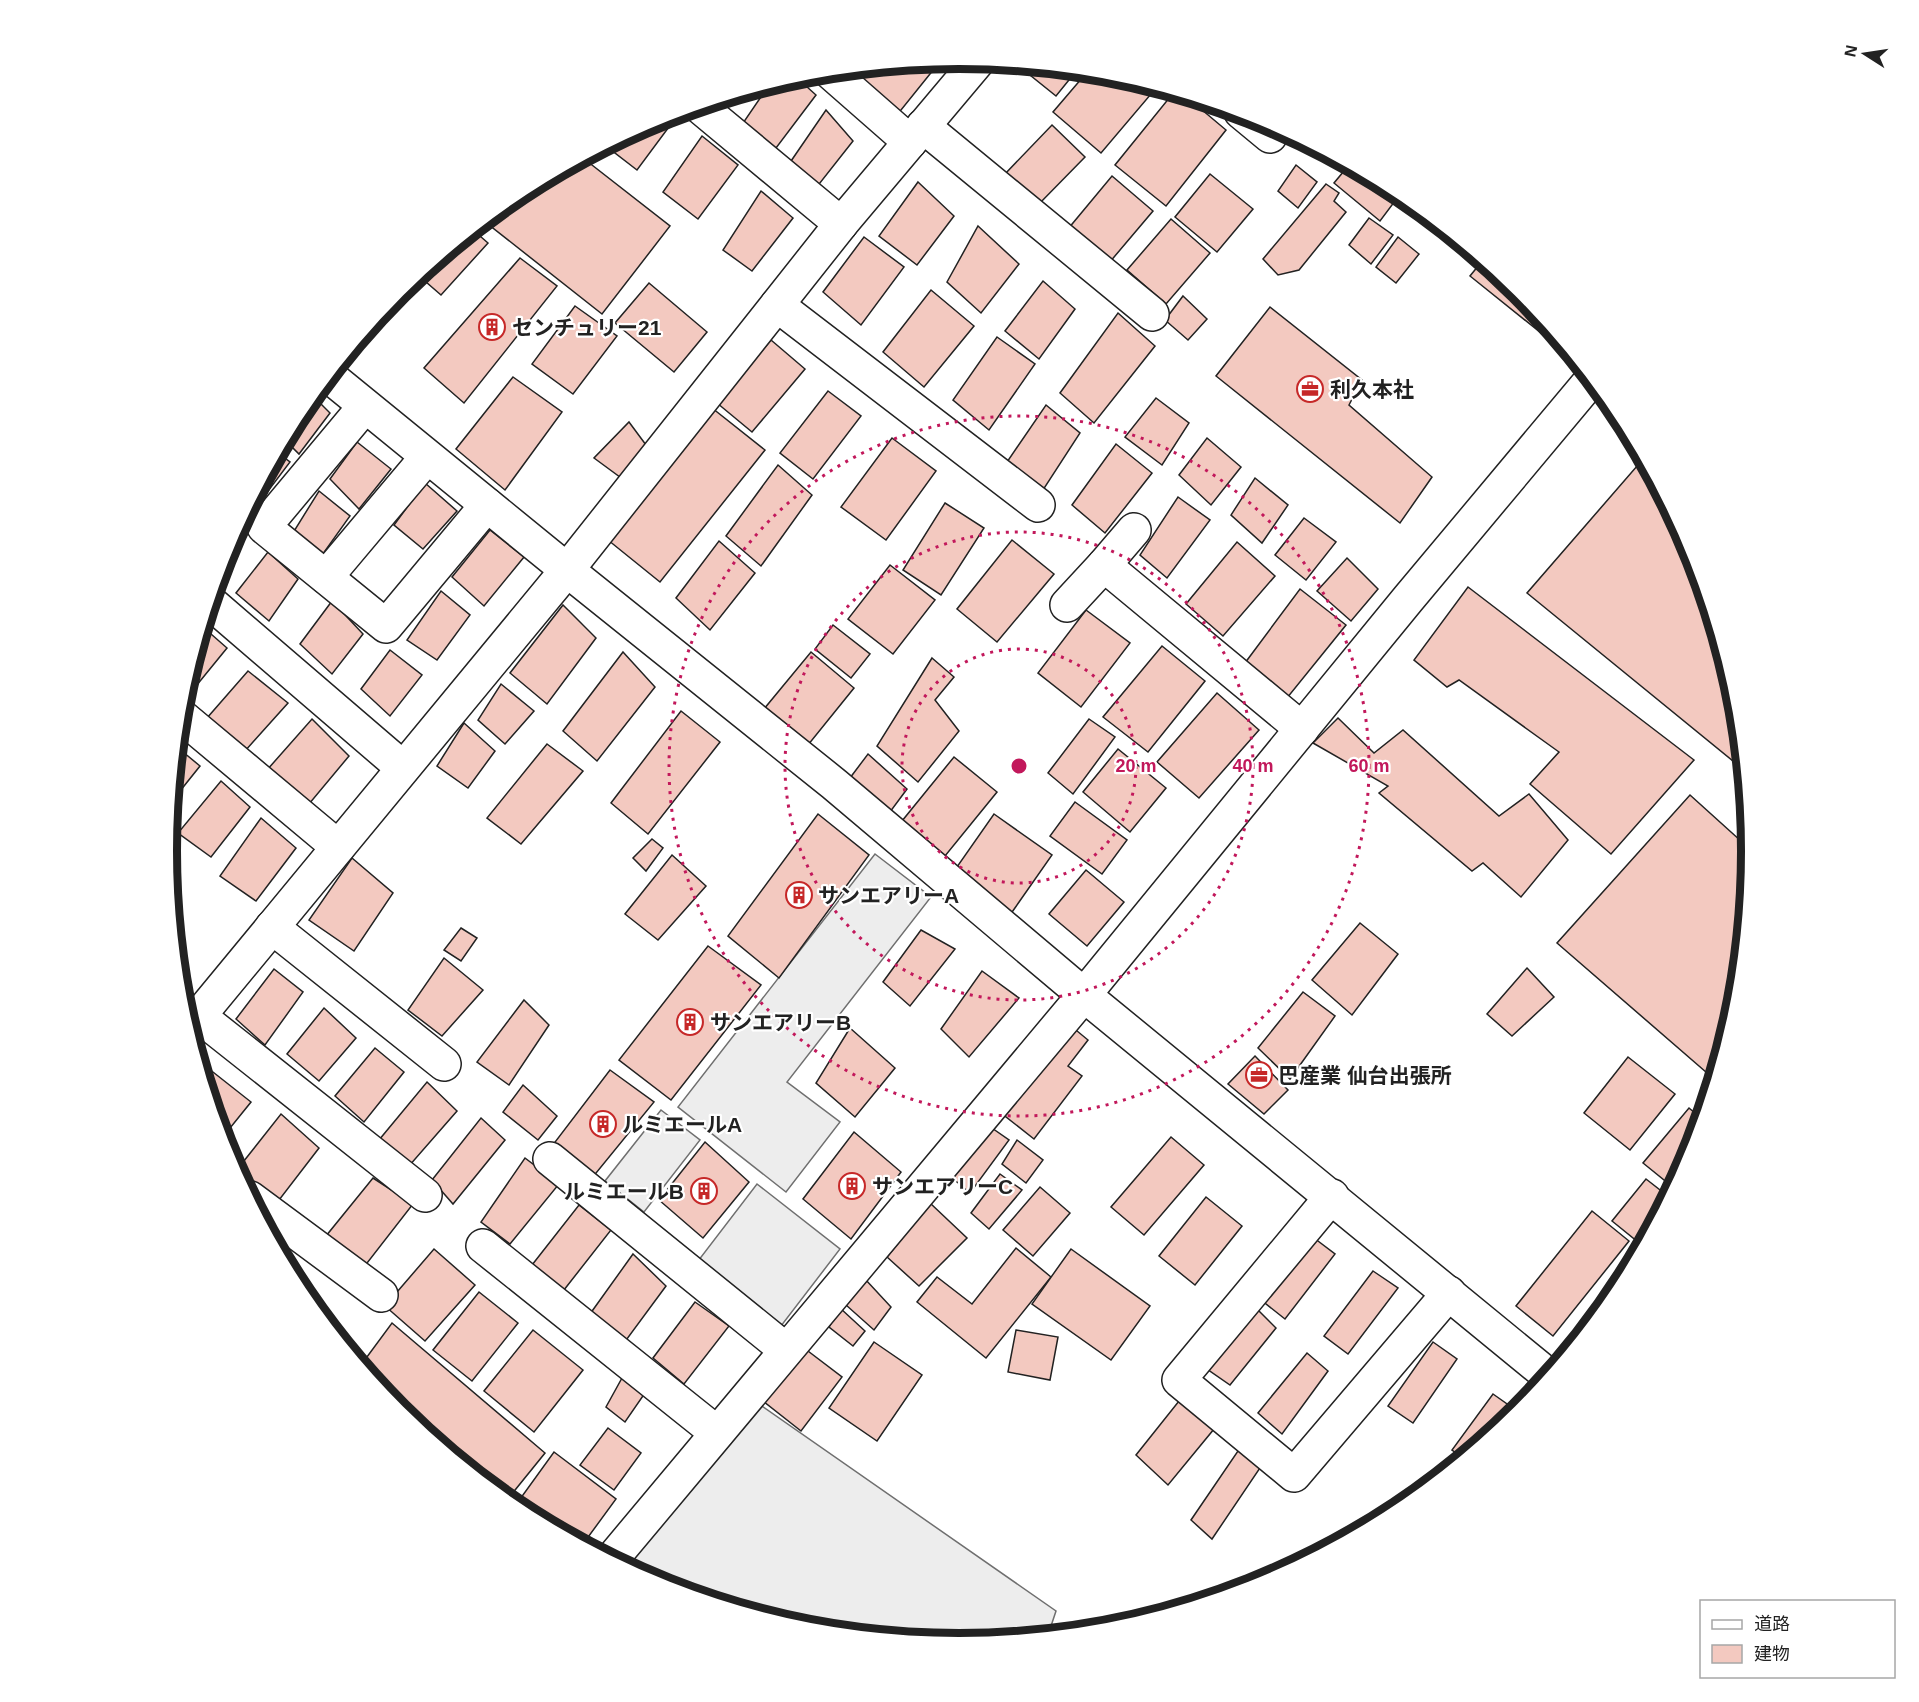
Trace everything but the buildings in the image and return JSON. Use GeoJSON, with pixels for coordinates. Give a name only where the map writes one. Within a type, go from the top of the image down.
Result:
{"type":"FeatureCollection","features":[{"type":"Feature","properties":{"kind":"street"},"geometry":{"type":"LineString","coordinates":[[196,1019],[567,570],[841,224],[971,69]]}},
{"type":"Feature","properties":{"kind":"street"},"geometry":{"type":"LineString","coordinates":[[840,79],[917,134],[1152,314]]}},
{"type":"Feature","properties":{"kind":"street"},"geometry":{"type":"LineString","coordinates":[[706,112],[841,224]]}},
{"type":"Feature","properties":{"kind":"street"},"geometry":{"type":"LineString","coordinates":[[1265,132],[1270,136]]}},
{"type":"Feature","properties":{"kind":"street"},"geometry":{"type":"LineString","coordinates":[[777,305],[1038,506]]}},
{"type":"Feature","properties":{"kind":"street"},"geometry":{"type":"LineString","coordinates":[[335,381],[834,784],[1084,995],[1543,1371]]}},
{"type":"Feature","properties":{"kind":"street"},"geometry":{"type":"LineString","coordinates":[[617,1553],[1084,995],[1587,385]]}},
{"type":"Feature","properties":{"kind":"street"},"geometry":{"type":"LineString","coordinates":[[365,406],[264,527],[386,626],[487,505]]}},
{"type":"Feature","properties":{"kind":"street"},"geometry":{"type":"LineString","coordinates":[[326,577],[427,457]]}},
{"type":"Feature","properties":{"kind":"street"},"geometry":{"type":"LineString","coordinates":[[1067,605],[1134,530]]}},
{"type":"Feature","properties":{"kind":"street"},"geometry":{"type":"LineString","coordinates":[[1104,565],[1302,729]]}},
{"type":"Feature","properties":{"kind":"street"},"geometry":{"type":"LineString","coordinates":[[217,608],[403,768]]}},
{"type":"Feature","properties":{"kind":"street"},"geometry":{"type":"LineString","coordinates":[[189,722],[338,846]]}},
{"type":"Feature","properties":{"kind":"street"},"geometry":{"type":"LineString","coordinates":[[272,927],[444,1064]]}},
{"type":"Feature","properties":{"kind":"street"},"geometry":{"type":"LineString","coordinates":[[198,1025],[425,1196]]}},
{"type":"Feature","properties":{"kind":"street"},"geometry":{"type":"LineString","coordinates":[[550,1159],[786,1350]]}},
{"type":"Feature","properties":{"kind":"street"},"geometry":{"type":"LineString","coordinates":[[1332,1196],[1179,1380],[1294,1474],[1449,1293]]}},
{"type":"Feature","properties":{"kind":"street"},"geometry":{"type":"LineString","coordinates":[[264,1208],[381,1295]]}},
{"type":"Feature","properties":{"kind":"street"},"geometry":{"type":"LineString","coordinates":[[483,1246],[717,1433]]}},
{"type":"Feature","properties":{"kind":"shaded area"},"geometry":{"type":"Polygon","coordinates":[[[875,854],[931,897],[787,1082],[840,1122],[786,1192],[678,1107],[875,854]]]}},
{"type":"Feature","properties":{"kind":"shaded area"},"geometry":{"type":"Polygon","coordinates":[[[661,1110],[700,1140],[644,1212],[605,1181],[661,1110]]]}},
{"type":"Feature","properties":{"kind":"shaded area"},"geometry":{"type":"Polygon","coordinates":[[[757,1184],[840,1249],[781,1326],[698,1261],[757,1184]]]}},
{"type":"Feature","properties":{"kind":"shaded area"},"geometry":{"type":"Polygon","coordinates":[[[756,1402],[1056,1611],[1051,1627],[1011,1631],[960,1633],[857,1626],[807,1618],[757,1606],[708,1591],[631,1560],[756,1402]]]}},
{"type":"Feature","properties":{"kind":"place","name":"センチュリー21"},"geometry":{"type":"Point","coordinates":[492,327]}},
{"type":"Feature","properties":{"kind":"place","name":"利久本社"},"geometry":{"type":"Point","coordinates":[1310,389]}},
{"type":"Feature","properties":{"kind":"place","name":"サンエアリーA"},"geometry":{"type":"Point","coordinates":[799,895]}},
{"type":"Feature","properties":{"kind":"place","name":"サンエアリーB"},"geometry":{"type":"Point","coordinates":[690,1022]}},
{"type":"Feature","properties":{"kind":"place","name":"巴産業 仙台出張所"},"geometry":{"type":"Point","coordinates":[1259,1075]}},
{"type":"Feature","properties":{"kind":"place","name":"ルミエールA"},"geometry":{"type":"Point","coordinates":[603,1124]}},
{"type":"Feature","properties":{"kind":"place","name":"サンエアリーC"},"geometry":{"type":"Point","coordinates":[852,1186]}},
{"type":"Feature","properties":{"kind":"place","name":"ルミエールB"},"geometry":{"type":"Point","coordinates":[704,1191]}}]}
